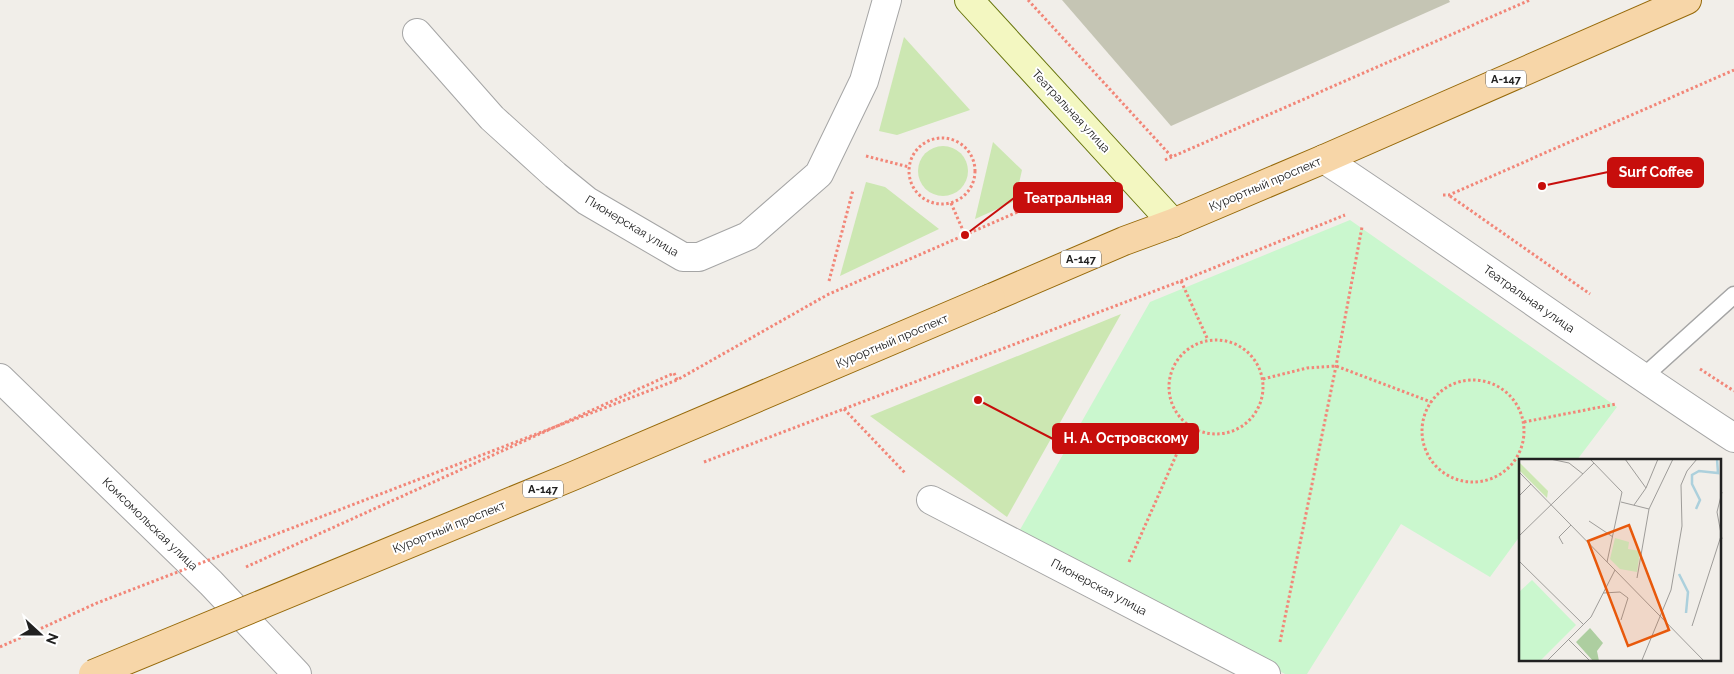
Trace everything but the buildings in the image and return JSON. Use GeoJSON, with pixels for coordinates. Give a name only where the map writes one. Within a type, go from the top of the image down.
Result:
{"type":"FeatureCollection","features":[{"type":"Feature","properties":{"kind":"main road","name":"Театральная улица"},"geometry":{"type":"LineString","coordinates":[[969,0],[1173,223]]}},
{"type":"Feature","properties":{"kind":"main road","name":"Курортный проспект"},"geometry":{"type":"LineString","coordinates":[[93,674],[564,480],[1124,240],[1173,223],[1688,0]]}},
{"type":"Feature","properties":{"kind":"street","name":"Пионерская улица"},"geometry":{"type":"LineString","coordinates":[[417,33],[492,118],[587,201],[665,248],[683,256],[699,257],[748,236],[819,174],[864,81],[887,0]]}},
{"type":"Feature","properties":{"kind":"street","name":"Театральная улица"},"geometry":{"type":"LineString","coordinates":[[1324,159],[1375,202],[1734,438]]}},
{"type":"Feature","properties":{"kind":"street","name":"Комсомольская улица"},"geometry":{"type":"LineString","coordinates":[[0,378],[211,583],[296,674]]}},
{"type":"Feature","properties":{"kind":"street","name":"Пионерская улица"},"geometry":{"type":"LineString","coordinates":[[931,500],[1266,674]]}},
{"type":"Feature","properties":{"kind":"lane"},"geometry":{"type":"LineString","coordinates":[[1642,378],[1734,295]]}},
{"type":"Feature","properties":{"kind":"path"},"geometry":{"type":"LineString","coordinates":[[1028,0],[1172,157]]}},
{"type":"Feature","properties":{"kind":"path"},"geometry":{"type":"LineString","coordinates":[[1449,195],[1734,70]]}},
{"type":"Feature","properties":{"kind":"path"},"geometry":{"type":"LineString","coordinates":[[950,138],[965,146],[971,153],[974,162],[975,179],[967,194],[951,204],[934,204],[913,189],[909,167],[913,155],[918,148],[932,139],[950,138]]}},
{"type":"Feature","properties":{"kind":"path"},"geometry":{"type":"LineString","coordinates":[[862,155],[909,167]]}},
{"type":"Feature","properties":{"kind":"path"},"geometry":{"type":"LineString","coordinates":[[1440,194],[1449,195],[1592,296]]}},
{"type":"Feature","properties":{"kind":"path"},"geometry":{"type":"LineString","coordinates":[[702,463],[1181,282],[1375,202]]}},
{"type":"Feature","properties":{"kind":"path"},"geometry":{"type":"LineString","coordinates":[[1280,645],[1336,366],[1375,202]]}},
{"type":"Feature","properties":{"kind":"path"},"geometry":{"type":"LineString","coordinates":[[951,204],[965,235]]}},
{"type":"Feature","properties":{"kind":"path"},"geometry":{"type":"LineString","coordinates":[[1181,282],[1208,340]]}},
{"type":"Feature","properties":{"kind":"path"},"geometry":{"type":"LineString","coordinates":[[1208,340],[1227,341],[1243,348],[1256,361],[1262,379],[1263,388],[1255,414],[1241,427],[1233,431],[1215,434],[1197,430],[1189,426],[1176,412],[1172,404],[1170,377],[1178,360],[1184,353],[1199,343],[1208,340]]}},
{"type":"Feature","properties":{"kind":"path"},"geometry":{"type":"LineString","coordinates":[[1671,351],[1734,391]]}},
{"type":"Feature","properties":{"kind":"path"},"geometry":{"type":"LineString","coordinates":[[1262,379],[1307,368],[1336,366],[1431,402]]}},
{"type":"Feature","properties":{"kind":"path"},"geometry":{"type":"LineString","coordinates":[[0,647],[97,603],[677,380],[674,373],[211,583]]}},
{"type":"Feature","properties":{"kind":"path"},"geometry":{"type":"LineString","coordinates":[[1474,380],[1484,381],[1503,389],[1521,412],[1525,432],[1520,452],[1509,468],[1483,482],[1463,482],[1436,467],[1426,450],[1423,440],[1423,421],[1431,402],[1438,394],[1454,384],[1474,380]]}},
{"type":"Feature","properties":{"kind":"path"},"geometry":{"type":"LineString","coordinates":[[1524,422],[1621,403]]}},
{"type":"Feature","properties":{"kind":"path"},"geometry":{"type":"LineString","coordinates":[[844,409],[931,500]]}},
{"type":"Feature","properties":{"kind":"path"},"geometry":{"type":"LineString","coordinates":[[1114,595],[1189,426]]}},
{"type":"Feature","properties":{"kind":"shaded area"},"geometry":{"type":"Polygon","coordinates":[[[1062,0],[1449,0],[1450,2],[1171,126],[1062,0]]]}},
{"type":"Feature","properties":{"kind":"green space"},"geometry":{"type":"Polygon","coordinates":[[[904,37],[970,110],[897,135],[879,131],[904,37]]]}},
{"type":"Feature","properties":{"kind":"green space"},"geometry":{"type":"Polygon","coordinates":[[[993,142],[1022,170],[1015,201],[975,219],[993,142]]]}},
{"type":"Feature","properties":{"kind":"green space"},"geometry":{"type":"Polygon","coordinates":[[[938,146],[948,146],[961,153],[968,166],[968,176],[961,189],[948,196],[938,196],[929,192],[922,185],[918,176],[918,166],[922,157],[929,150],[938,146]]]}},
{"type":"Feature","properties":{"kind":"green space"},"geometry":{"type":"Polygon","coordinates":[[[866,182],[885,187],[939,229],[840,276],[866,182]]]}},
{"type":"Feature","properties":{"kind":"green space"},"geometry":{"type":"Polygon","coordinates":[[[1350,220],[1617,407],[1578,459],[1519,459],[1519,537],[1490,577],[1401,524],[1307,674],[1285,674],[1017,535],[1150,302],[1350,220]]]}},
{"type":"Feature","properties":{"kind":"green space"},"geometry":{"type":"Polygon","coordinates":[[[1121,314],[1007,517],[870,416],[1121,314]]]}},
{"type":"Feature","properties":{"kind":"place","name":"Surf Coffee"},"geometry":{"type":"Point","coordinates":[1542,186]}},
{"type":"Feature","properties":{"kind":"place","name":"Театральная"},"geometry":{"type":"Point","coordinates":[965,235]}},
{"type":"Feature","properties":{"kind":"place","name":"Н. А. Островскому"},"geometry":{"type":"Point","coordinates":[978,400]}}]}
